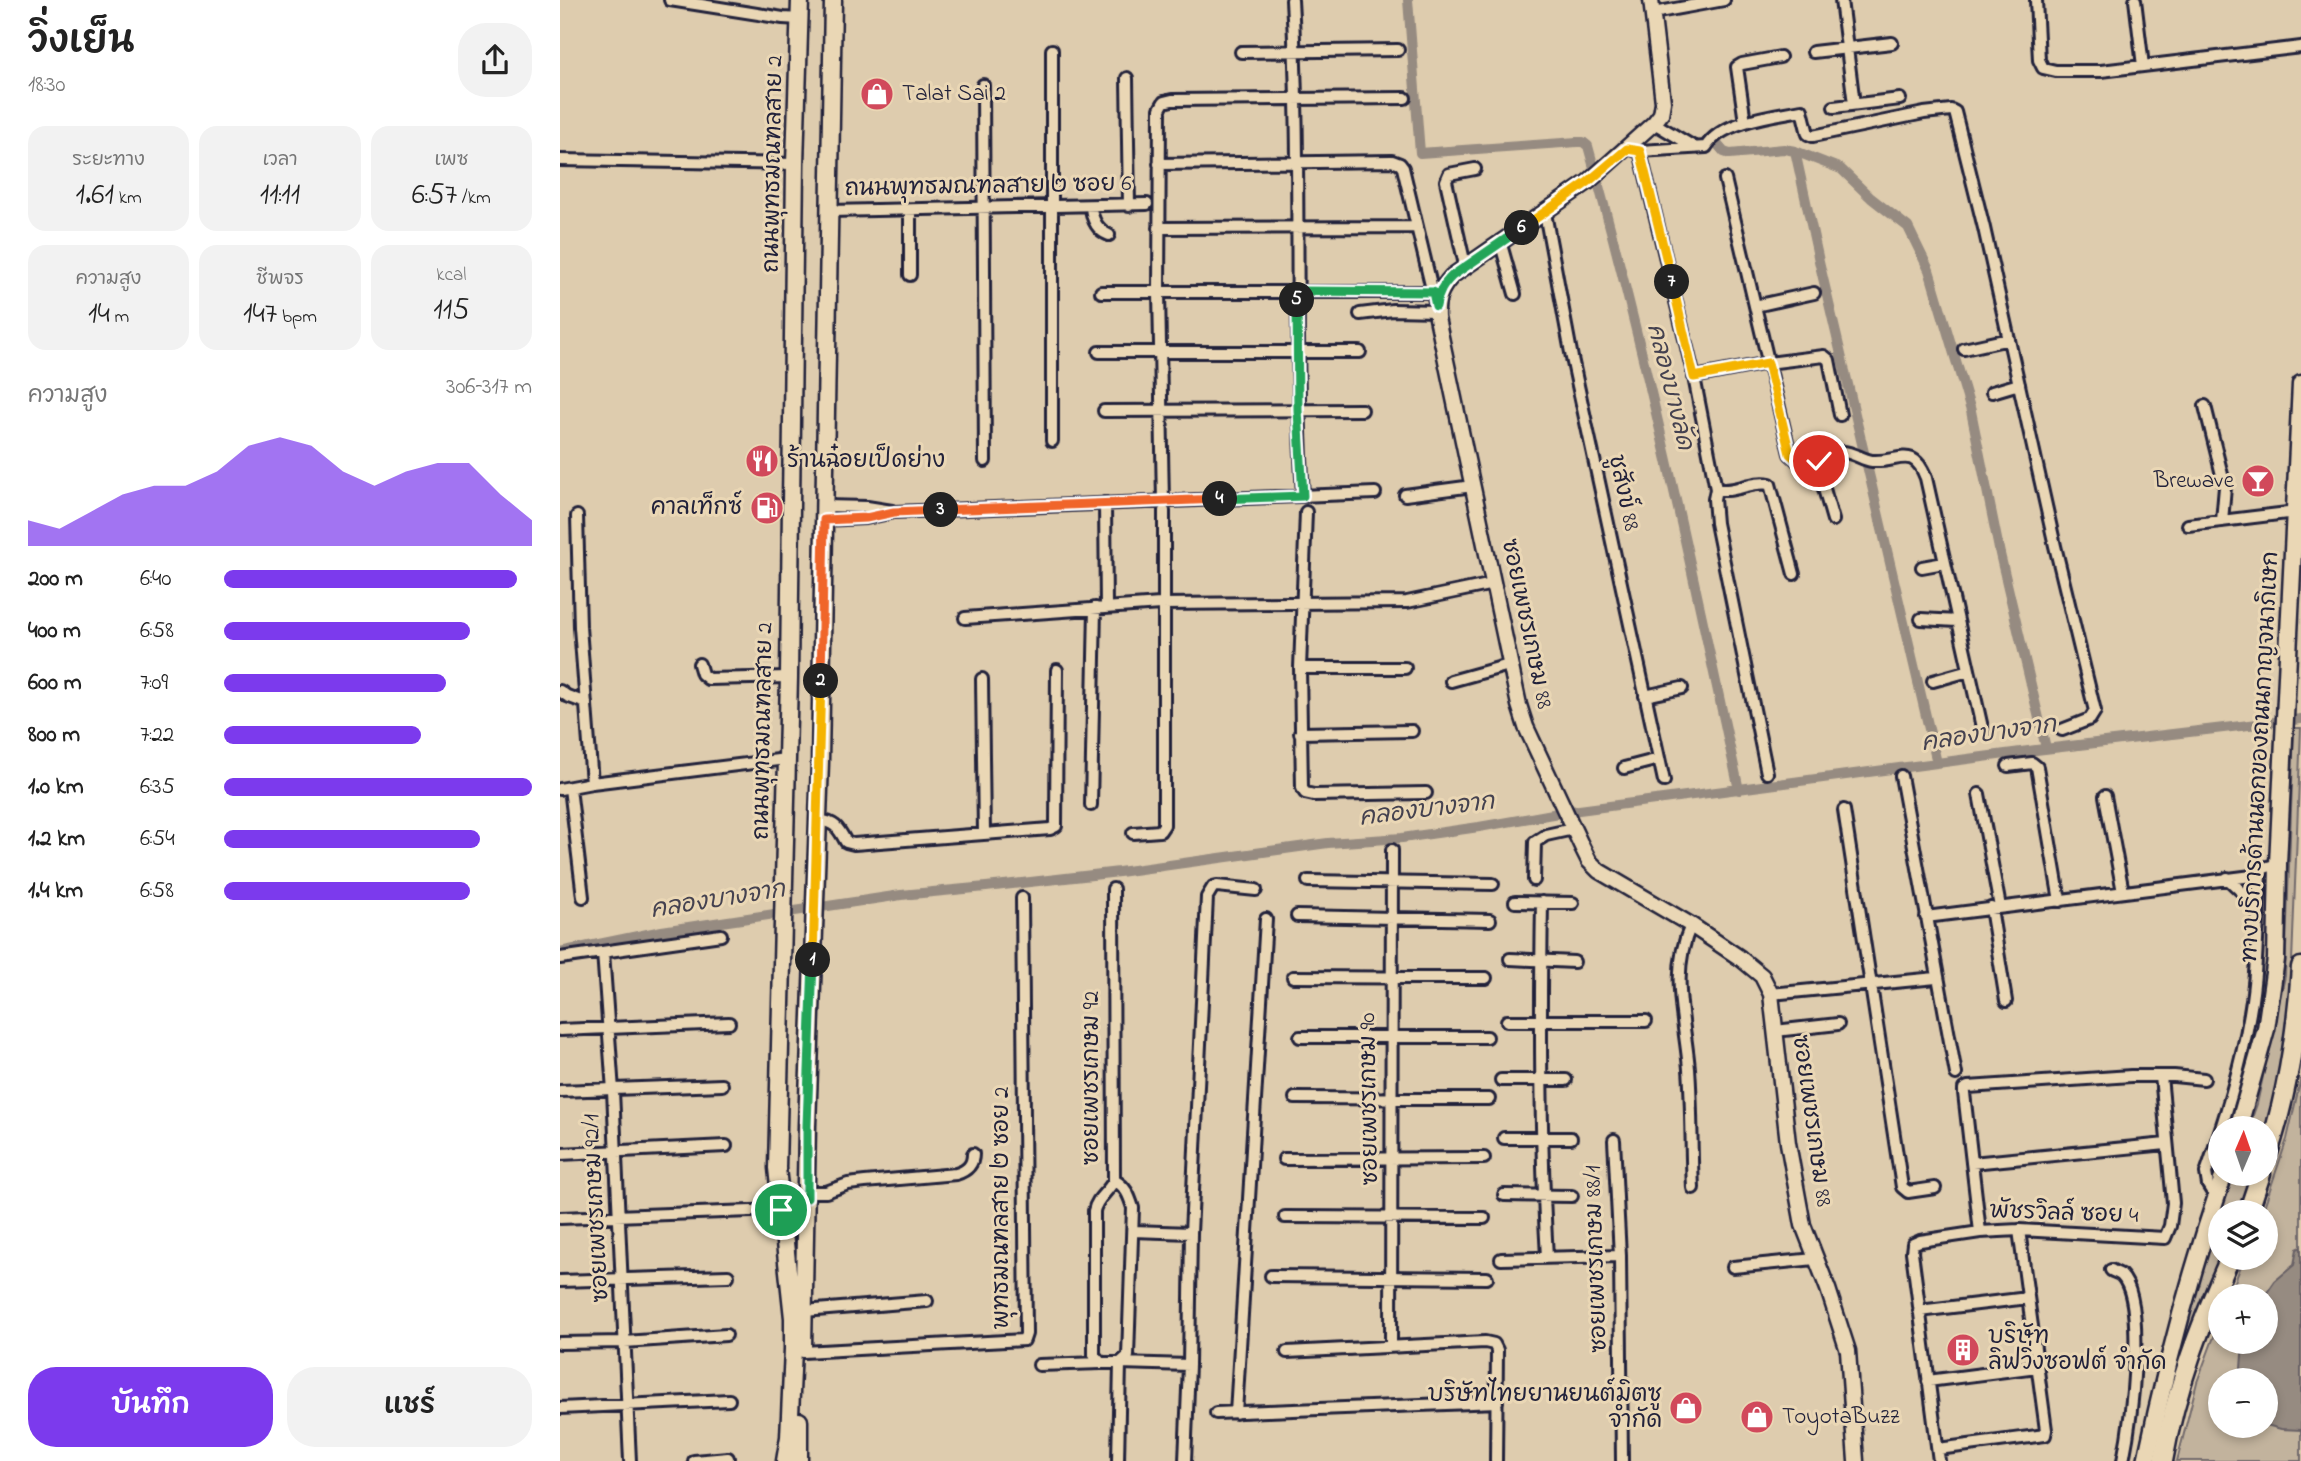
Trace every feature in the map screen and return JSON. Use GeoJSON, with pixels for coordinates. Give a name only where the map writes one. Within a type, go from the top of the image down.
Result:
{"type":"FeatureCollection","features":[{"type":"Feature","properties":{"kind":"highway"},"geometry":{"type":"LineString","coordinates":[[2278,1120],[2289,1073],[2301,967]]}},
{"type":"Feature","properties":{"kind":"highway"},"geometry":{"type":"LineString","coordinates":[[2163,1461],[2180,1386],[2200,1327],[2225,1270]]}},
{"type":"Feature","properties":{"kind":"main road","name":"ถนนพุทธมณฑลสาย 2"},"geometry":{"type":"LineString","coordinates":[[785,1461],[789,1437],[793,1349],[790,1282],[777,1168],[789,677],[795,164],[800,0]]}},
{"type":"Feature","properties":{"kind":"main road"},"geometry":{"type":"LineString","coordinates":[[799,1461],[817,820],[833,0]]}},
{"type":"Feature","properties":{"kind":"main road","name":"ทางบริการด้านนอกของถนนกาญจนาภิเษก"},"geometry":{"type":"LineString","coordinates":[[2242,1116],[2266,1029],[2276,959],[2278,864],[2301,384]]}},
{"type":"Feature","properties":{"kind":"main road"},"geometry":{"type":"LineString","coordinates":[[2146,1461],[2171,1350],[2220,1186]]}},
{"type":"Feature","properties":{"kind":"main road"},"geometry":{"type":"LineString","coordinates":[[780,1203],[807,1195]]}},
{"type":"Feature","properties":{"kind":"street"},"geometry":{"type":"LineString","coordinates":[[670,0],[800,19]]}},
{"type":"Feature","properties":{"kind":"street"},"geometry":{"type":"LineString","coordinates":[[1292,0],[1297,99],[1298,410],[1303,496]]}},
{"type":"Feature","properties":{"kind":"street"},"geometry":{"type":"LineString","coordinates":[[1435,303],[1443,285],[1465,265],[1545,213],[1633,150],[1661,114],[1664,102],[1652,7],[1721,0]]}},
{"type":"Feature","properties":{"kind":"street"},"geometry":{"type":"LineString","coordinates":[[1841,0],[1854,104]]}},
{"type":"Feature","properties":{"kind":"street"},"geometry":{"type":"LineString","coordinates":[[2036,0],[2039,60],[2043,68],[2072,72],[2101,71],[2301,47]]}},
{"type":"Feature","properties":{"kind":"street"},"geometry":{"type":"LineString","coordinates":[[2135,0],[2143,66]]}},
{"type":"Feature","properties":{"kind":"street"},"geometry":{"type":"LineString","coordinates":[[1813,52],[1892,43]]}},
{"type":"Feature","properties":{"kind":"street"},"geometry":{"type":"LineString","coordinates":[[1052,50],[1052,441]]}},
{"type":"Feature","properties":{"kind":"street"},"geometry":{"type":"LineString","coordinates":[[1241,52],[1398,50]]}},
{"type":"Feature","properties":{"kind":"street"},"geometry":{"type":"LineString","coordinates":[[1745,122],[1737,67],[1780,57]]}},
{"type":"Feature","properties":{"kind":"street"},"geometry":{"type":"LineString","coordinates":[[1127,78],[1129,206]]}},
{"type":"Feature","properties":{"kind":"street"},"geometry":{"type":"LineString","coordinates":[[983,85],[985,461]]}},
{"type":"Feature","properties":{"kind":"street"},"geometry":{"type":"LineString","coordinates":[[1133,834],[1160,831],[1164,825],[1165,604],[1160,411],[1160,109],[1164,102],[1172,100],[1405,98]]}},
{"type":"Feature","properties":{"kind":"street"},"geometry":{"type":"LineString","coordinates":[[1835,107],[1900,99]]}},
{"type":"Feature","properties":{"kind":"street"},"geometry":{"type":"LineString","coordinates":[[1633,150],[1706,147],[1710,139],[1719,133],[1745,122],[1802,110],[1808,134],[1813,136],[1924,113],[1951,110],[1955,112],[2095,711],[2090,719],[2062,730]]}},
{"type":"Feature","properties":{"kind":"street"},"geometry":{"type":"LineString","coordinates":[[1654,123],[1694,147]]}},
{"type":"Feature","properties":{"kind":"street"},"geometry":{"type":"LineString","coordinates":[[1633,150],[1694,377],[1716,489],[1716,523],[1767,773]]}},
{"type":"Feature","properties":{"kind":"street"},"geometry":{"type":"LineString","coordinates":[[560,160],[795,164]]}},
{"type":"Feature","properties":{"kind":"street"},"geometry":{"type":"LineString","coordinates":[[1159,164],[1392,161],[1400,164],[1435,303]]}},
{"type":"Feature","properties":{"kind":"street"},"geometry":{"type":"LineString","coordinates":[[1465,265],[1447,175],[1475,169]]}},
{"type":"Feature","properties":{"kind":"street"},"geometry":{"type":"LineString","coordinates":[[1725,179],[1790,454],[1800,463],[1816,461],[1842,452],[1867,460],[1910,457],[1921,465],[1983,732]]}},
{"type":"Feature","properties":{"kind":"street","name":"ถนนพุทธมณฑลสาย ๒ ซอย 6"},"geometry":{"type":"LineString","coordinates":[[830,211],[1147,204]]}},
{"type":"Feature","properties":{"kind":"street"},"geometry":{"type":"LineString","coordinates":[[1091,207],[1094,221],[1102,232],[1109,235]]}},
{"type":"Feature","properties":{"kind":"street"},"geometry":{"type":"LineString","coordinates":[[910,211],[910,275]]}},
{"type":"Feature","properties":{"kind":"street","name":"ชูสังข์ 88"},"geometry":{"type":"LineString","coordinates":[[1545,213],[1572,358],[1664,781]]}},
{"type":"Feature","properties":{"kind":"street"},"geometry":{"type":"LineString","coordinates":[[1159,228],[1416,227]]}},
{"type":"Feature","properties":{"kind":"street"},"geometry":{"type":"LineString","coordinates":[[1500,242],[1515,294]]}},
{"type":"Feature","properties":{"kind":"street"},"geometry":{"type":"LineString","coordinates":[[1101,292],[1297,291],[1435,303]]}},
{"type":"Feature","properties":{"kind":"street"},"geometry":{"type":"LineString","coordinates":[[1755,306],[1814,293]]}},
{"type":"Feature","properties":{"kind":"street"},"geometry":{"type":"LineString","coordinates":[[1360,314],[1435,303]]}},
{"type":"Feature","properties":{"kind":"street","name":"ซอยเพชรเกษม 88"},"geometry":{"type":"LineString","coordinates":[[1435,303],[1509,665],[1525,727],[1560,802],[1589,861],[1599,871],[1741,958],[1762,976],[1771,994],[1788,1143],[1802,1225],[1828,1289],[1848,1351],[1856,1461]]}},
{"type":"Feature","properties":{"kind":"street"},"geometry":{"type":"LineString","coordinates":[[1964,349],[2009,339]]}},
{"type":"Feature","properties":{"kind":"street"},"geometry":{"type":"LineString","coordinates":[[1099,352],[1360,352]]}},
{"type":"Feature","properties":{"kind":"street"},"geometry":{"type":"LineString","coordinates":[[1694,377],[1768,363],[1827,357],[1840,415]]}},
{"type":"Feature","properties":{"kind":"street"},"geometry":{"type":"LineString","coordinates":[[1992,392],[2019,384]]}},
{"type":"Feature","properties":{"kind":"street"},"geometry":{"type":"LineString","coordinates":[[2205,406],[2225,487],[2222,521]]}},
{"type":"Feature","properties":{"kind":"street"},"geometry":{"type":"LineString","coordinates":[[1104,411],[1362,411]]}},
{"type":"Feature","properties":{"kind":"street"},"geometry":{"type":"LineString","coordinates":[[1816,461],[1833,520]]}},
{"type":"Feature","properties":{"kind":"street"},"geometry":{"type":"LineString","coordinates":[[1716,489],[1727,491],[1762,483],[1770,484],[1794,575]]}},
{"type":"Feature","properties":{"kind":"street"},"geometry":{"type":"LineString","coordinates":[[1405,495],[1473,486]]}},
{"type":"Feature","properties":{"kind":"street"},"geometry":{"type":"LineString","coordinates":[[824,513],[1105,503],[1163,506],[1375,493]]}},
{"type":"Feature","properties":{"kind":"street"},"geometry":{"type":"LineString","coordinates":[[1091,805],[1105,503]]}},
{"type":"Feature","properties":{"kind":"street"},"geometry":{"type":"LineString","coordinates":[[1306,512],[1300,668],[1302,788],[1305,793],[1314,795],[1426,793]]}},
{"type":"Feature","properties":{"kind":"street"},"geometry":{"type":"LineString","coordinates":[[2189,525],[2296,512]]}},
{"type":"Feature","properties":{"kind":"street"},"geometry":{"type":"LineString","coordinates":[[577,516],[580,627],[592,783]]}},
{"type":"Feature","properties":{"kind":"street"},"geometry":{"type":"LineString","coordinates":[[1922,567],[1944,563]]}},
{"type":"Feature","properties":{"kind":"street"},"geometry":{"type":"LineString","coordinates":[[965,618],[1165,604],[1408,602],[1493,584]]}},
{"type":"Feature","properties":{"kind":"street"},"geometry":{"type":"LineString","coordinates":[[1921,619],[1957,621]]}},
{"type":"Feature","properties":{"kind":"street"},"geometry":{"type":"LineString","coordinates":[[699,664],[702,674],[709,680],[789,677]]}},
{"type":"Feature","properties":{"kind":"street"},"geometry":{"type":"LineString","coordinates":[[1451,681],[1509,665]]}},
{"type":"Feature","properties":{"kind":"street"},"geometry":{"type":"LineString","coordinates":[[1300,668],[1405,668]]}},
{"type":"Feature","properties":{"kind":"street"},"geometry":{"type":"LineString","coordinates":[[817,820],[831,821],[846,842],[854,844],[1050,829],[1056,826],[1057,670]]}},
{"type":"Feature","properties":{"kind":"street"},"geometry":{"type":"LineString","coordinates":[[1933,681],[1969,671]]}},
{"type":"Feature","properties":{"kind":"street"},"geometry":{"type":"LineString","coordinates":[[982,679],[984,834]]}},
{"type":"Feature","properties":{"kind":"street"},"geometry":{"type":"LineString","coordinates":[[1646,696],[1682,688]]}},
{"type":"Feature","properties":{"kind":"street"},"geometry":{"type":"LineString","coordinates":[[560,691],[586,703]]}},
{"type":"Feature","properties":{"kind":"street"},"geometry":{"type":"LineString","coordinates":[[1300,733],[1412,731]]}},
{"type":"Feature","properties":{"kind":"street"},"geometry":{"type":"LineString","coordinates":[[583,897],[565,789],[592,783],[786,759]]}},
{"type":"Feature","properties":{"kind":"street"},"geometry":{"type":"LineString","coordinates":[[1624,768],[1659,759]]}},
{"type":"Feature","properties":{"kind":"street"},"geometry":{"type":"LineString","coordinates":[[2008,766],[2032,763],[2037,767],[2060,901]]}},
{"type":"Feature","properties":{"kind":"street"},"geometry":{"type":"LineString","coordinates":[[1901,776],[1956,1074]]}},
{"type":"Feature","properties":{"kind":"street"},"geometry":{"type":"LineString","coordinates":[[1979,794],[2006,1001]]}},
{"type":"Feature","properties":{"kind":"street"},"geometry":{"type":"LineString","coordinates":[[2105,796],[2123,892]]}},
{"type":"Feature","properties":{"kind":"street"},"geometry":{"type":"LineString","coordinates":[[1844,810],[1902,1187],[1908,1192],[1935,1188]]}},
{"type":"Feature","properties":{"kind":"street"},"geometry":{"type":"LineString","coordinates":[[1534,880],[1535,842],[1571,824]]}},
{"type":"Feature","properties":{"kind":"street","name":"ซอยเพชรเกษม 90"},"geometry":{"type":"LineString","coordinates":[[1391,1347],[1392,850]]}},
{"type":"Feature","properties":{"kind":"street"},"geometry":{"type":"LineString","coordinates":[[2225,1116],[2242,1056],[2250,1012],[2256,970],[2260,875],[2264,868],[2278,864]]}},
{"type":"Feature","properties":{"kind":"street"},"geometry":{"type":"LineString","coordinates":[[1926,917],[2260,875]]}},
{"type":"Feature","properties":{"kind":"street"},"geometry":{"type":"LineString","coordinates":[[2227,878],[2258,907]]}},
{"type":"Feature","properties":{"kind":"street"},"geometry":{"type":"LineString","coordinates":[[1308,881],[1493,884]]}},
{"type":"Feature","properties":{"kind":"street"},"geometry":{"type":"LineString","coordinates":[[1185,1461],[1191,1233],[1207,897],[1213,887],[1217,886],[1256,890]]}},
{"type":"Feature","properties":{"kind":"street","name":"ซอยเพชรเกษม 92"},"geometry":{"type":"LineString","coordinates":[[1101,1363],[1094,1355],[1094,1211],[1099,1197],[1110,1188],[1114,1180],[1113,889]]}},
{"type":"Feature","properties":{"kind":"street","name":"พุทธมณฑลสาย ๒ ซอย 2"},"geometry":{"type":"LineString","coordinates":[[803,1352],[1024,1340],[1022,898]]}},
{"type":"Feature","properties":{"kind":"street"},"geometry":{"type":"LineString","coordinates":[[1515,902],[1573,903]]}},
{"type":"Feature","properties":{"kind":"street"},"geometry":{"type":"LineString","coordinates":[[1542,902],[1541,1021],[1547,1257]]}},
{"type":"Feature","properties":{"kind":"street"},"geometry":{"type":"LineString","coordinates":[[1297,916],[1490,920]]}},
{"type":"Feature","properties":{"kind":"street"},"geometry":{"type":"LineString","coordinates":[[1236,1413],[1266,919]]}},
{"type":"Feature","properties":{"kind":"street"},"geometry":{"type":"LineString","coordinates":[[1691,926],[1684,946],[1678,989],[1689,1070],[1693,1188]]}},
{"type":"Feature","properties":{"kind":"street"},"geometry":{"type":"LineString","coordinates":[[560,958],[721,935]]}},
{"type":"Feature","properties":{"kind":"street","name":"ซอยเพชรเกษม 92/1"},"geometry":{"type":"LineString","coordinates":[[603,952],[613,1091],[630,1461]]}},
{"type":"Feature","properties":{"kind":"street"},"geometry":{"type":"LineString","coordinates":[[1510,959],[1574,962]]}},
{"type":"Feature","properties":{"kind":"street"},"geometry":{"type":"LineString","coordinates":[[1293,976],[1486,978]]}},
{"type":"Feature","properties":{"kind":"street"},"geometry":{"type":"LineString","coordinates":[[1771,994],[1937,978]]}},
{"type":"Feature","properties":{"kind":"street"},"geometry":{"type":"LineString","coordinates":[[1507,1021],[1646,1021]]}},
{"type":"Feature","properties":{"kind":"street"},"geometry":{"type":"LineString","coordinates":[[560,1030],[729,1023]]}},
{"type":"Feature","properties":{"kind":"street"},"geometry":{"type":"LineString","coordinates":[[1775,1031],[1838,1024]]}},
{"type":"Feature","properties":{"kind":"street"},"geometry":{"type":"LineString","coordinates":[[1300,1037],[1487,1037]]}},
{"type":"Feature","properties":{"kind":"street"},"geometry":{"type":"LineString","coordinates":[[1972,1163],[2166,1144],[2161,1076]]}},
{"type":"Feature","properties":{"kind":"street"},"geometry":{"type":"LineString","coordinates":[[1980,1232],[1964,1089],[2161,1076],[2204,1079]]}},
{"type":"Feature","properties":{"kind":"street"},"geometry":{"type":"LineString","coordinates":[[1501,1080],[1566,1080]]}},
{"type":"Feature","properties":{"kind":"street"},"geometry":{"type":"LineString","coordinates":[[560,1091],[722,1085]]}},
{"type":"Feature","properties":{"kind":"street"},"geometry":{"type":"LineString","coordinates":[[1295,1098],[1489,1099]]}},
{"type":"Feature","properties":{"kind":"street"},"geometry":{"type":"LineString","coordinates":[[1504,1138],[1571,1138]]}},
{"type":"Feature","properties":{"kind":"street","name":"ซอยเพชรเกษม 88/1"},"geometry":{"type":"LineString","coordinates":[[1614,1140],[1620,1256],[1622,1461]]}},
{"type":"Feature","properties":{"kind":"street","name":"พัชรวิลล์ ซอย 4"},"geometry":{"type":"LineString","coordinates":[[1919,1311],[1912,1252],[1913,1244],[1920,1241],[1980,1232],[2019,1230],[2165,1238],[2170,1226],[2173,1203],[2166,1144]]}},
{"type":"Feature","properties":{"kind":"street"},"geometry":{"type":"LineString","coordinates":[[560,1154],[726,1146]]}},
{"type":"Feature","properties":{"kind":"street"},"geometry":{"type":"LineString","coordinates":[[807,1195],[848,1184],[956,1174],[970,1165],[973,1154]]}},
{"type":"Feature","properties":{"kind":"street"},"geometry":{"type":"LineString","coordinates":[[1284,1158],[1484,1158]]}},
{"type":"Feature","properties":{"kind":"street"},"geometry":{"type":"LineString","coordinates":[[2208,1167],[2208,1185]]}},
{"type":"Feature","properties":{"kind":"street"},"geometry":{"type":"LineString","coordinates":[[1114,1180],[1129,1194],[1133,1208],[1128,1356],[1120,1363],[1118,1461]]}},
{"type":"Feature","properties":{"kind":"street"},"geometry":{"type":"LineString","coordinates":[[2209,1186],[2216,1198]]}},
{"type":"Feature","properties":{"kind":"street"},"geometry":{"type":"LineString","coordinates":[[1504,1195],[1572,1196]]}},
{"type":"Feature","properties":{"kind":"street"},"geometry":{"type":"LineString","coordinates":[[560,1218],[618,1217],[780,1203]]}},
{"type":"Feature","properties":{"kind":"street"},"geometry":{"type":"LineString","coordinates":[[1285,1217],[1484,1217]]}},
{"type":"Feature","properties":{"kind":"street"},"geometry":{"type":"LineString","coordinates":[[2019,1230],[2046,1430],[2045,1435],[1938,1455],[1919,1311],[2028,1298]]}},
{"type":"Feature","properties":{"kind":"street"},"geometry":{"type":"LineString","coordinates":[[1133,1231],[1191,1233]]}},
{"type":"Feature","properties":{"kind":"street"},"geometry":{"type":"LineString","coordinates":[[1501,1259],[1620,1256]]}},
{"type":"Feature","properties":{"kind":"street"},"geometry":{"type":"LineString","coordinates":[[1733,1268],[1815,1259]]}},
{"type":"Feature","properties":{"kind":"street"},"geometry":{"type":"LineString","coordinates":[[2111,1270],[2121,1275],[2130,1291],[2133,1311],[2135,1360],[2130,1423],[2123,1461]]}},
{"type":"Feature","properties":{"kind":"street"},"geometry":{"type":"LineString","coordinates":[[560,1281],[728,1276]]}},
{"type":"Feature","properties":{"kind":"street"},"geometry":{"type":"LineString","coordinates":[[1271,1276],[1487,1278]]}},
{"type":"Feature","properties":{"kind":"street"},"geometry":{"type":"LineString","coordinates":[[804,1311],[927,1301]]}},
{"type":"Feature","properties":{"kind":"street"},"geometry":{"type":"LineString","coordinates":[[560,1343],[726,1335]]}},
{"type":"Feature","properties":{"kind":"street"},"geometry":{"type":"LineString","coordinates":[[1287,1352],[1485,1342],[1494,1344],[1497,1350],[1496,1461]]}},
{"type":"Feature","properties":{"kind":"street"},"geometry":{"type":"LineString","coordinates":[[1039,1365],[1189,1365]]}},
{"type":"Feature","properties":{"kind":"street"},"geometry":{"type":"LineString","coordinates":[[1928,1381],[2037,1367]]}},
{"type":"Feature","properties":{"kind":"street"},"geometry":{"type":"LineString","coordinates":[[560,1408],[729,1400]]}},
{"type":"Feature","properties":{"kind":"street"},"geometry":{"type":"LineString","coordinates":[[1216,1413],[1497,1402]]}},
{"type":"Feature","properties":{"kind":"street"},"geometry":{"type":"LineString","coordinates":[[694,1461],[728,1458]]}},
{"type":"Feature","properties":{"kind":"shaded area"},"geometry":{"type":"Polygon","coordinates":[[[2294,728],[2301,728],[2291,988],[2285,1052],[2270,1116],[2253,1116],[2285,976],[2294,728]]]}},
{"type":"Feature","properties":{"kind":"shaded area"},"geometry":{"type":"Polygon","coordinates":[[[2301,1078],[2301,1461],[2177,1461],[2197,1382],[2208,1353],[2278,1354],[2278,1284],[2234,1284],[2239,1270],[2278,1270],[2278,1200],[2266,1200],[2271,1186],[2278,1186],[2278,1166],[2301,1078]]]}},
{"type":"Feature","properties":{"kind":"shaded area"},"geometry":{"type":"Polygon","coordinates":[[[2228,1186],[2248,1186],[2242,1200],[2224,1200],[2228,1186]]]}},
{"type":"Feature","properties":{"kind":"shaded area"},"geometry":{"type":"Polygon","coordinates":[[[2301,1247],[2301,1430],[2278,1428],[2278,1368],[2241,1368],[2242,1354],[2278,1354],[2278,1284],[2273,1284],[2294,1265],[2297,1249],[2301,1247]]]}},
{"type":"Feature","properties":{"kind":"shaded area"},"geometry":{"type":"Polygon","coordinates":[[[2208,1250],[2208,1270],[2214,1270],[2196,1314],[2172,1388],[2165,1386],[2208,1250]]]}},
{"type":"Feature","properties":{"kind":"waterway","name":"คลองบางลัด"},"geometry":{"type":"LineString","coordinates":[[1408,0],[1420,153],[1577,142],[1588,146],[1650,386],[1739,790]]}},
{"type":"Feature","properties":{"kind":"waterway"},"geometry":{"type":"LineString","coordinates":[[1718,145],[1730,154],[1784,149],[1795,151],[1937,763]]}},
{"type":"Feature","properties":{"kind":"waterway"},"geometry":{"type":"LineString","coordinates":[[1795,151],[1841,169],[1871,198],[1908,227],[1929,270],[1971,411],[2000,554],[2046,748]]}},
{"type":"Feature","properties":{"kind":"waterway","name":"คลองบางจาก"},"geometry":{"type":"LineString","coordinates":[[560,952],[662,931],[901,895],[1119,872],[1328,843],[1402,838],[1564,812],[2036,750],[2301,719]]}},
{"type":"Feature","properties":{"kind":"place","name":"Talat Sai 2"},"geometry":{"type":"Point","coordinates":[877,94]}},
{"type":"Feature","properties":{"kind":"place","name":"ร้านฉ๋อยเป็ดย่าง"},"geometry":{"type":"Point","coordinates":[762,461]}},
{"type":"Feature","properties":{"kind":"place","name":"Brewave"},"geometry":{"type":"Point","coordinates":[2258,481]}},
{"type":"Feature","properties":{"kind":"place","name":"คาลเท็กซ์"},"geometry":{"type":"Point","coordinates":[767,508]}},
{"type":"Feature","properties":{"kind":"place","name":"บริษัท ลิฟวิ่งซอฟต์ จำกัด"},"geometry":{"type":"Point","coordinates":[1963,1350]}},
{"type":"Feature","properties":{"kind":"place","name":"บริษัทไทยยานยนต์มิตซู จำกัด"},"geometry":{"type":"Point","coordinates":[1686,1408]}},
{"type":"Feature","properties":{"kind":"place","name":"ToyotaBuzz"},"geometry":{"type":"Point","coordinates":[1757,1417]}},
{"type":"Feature","properties":{"kind":"route"},"geometry":{"type":"LineString","coordinates":[[781,1210],[779,1197],[807,1198],[824,520],[866,518],[894,512],[1303,496],[1298,410],[1297,291],[1433,292],[1436,306],[1443,285],[1465,265],[1545,213],[1627,149],[1640,151],[1694,377],[1768,363],[1790,454],[1800,463],[1819,461]]}}]}
